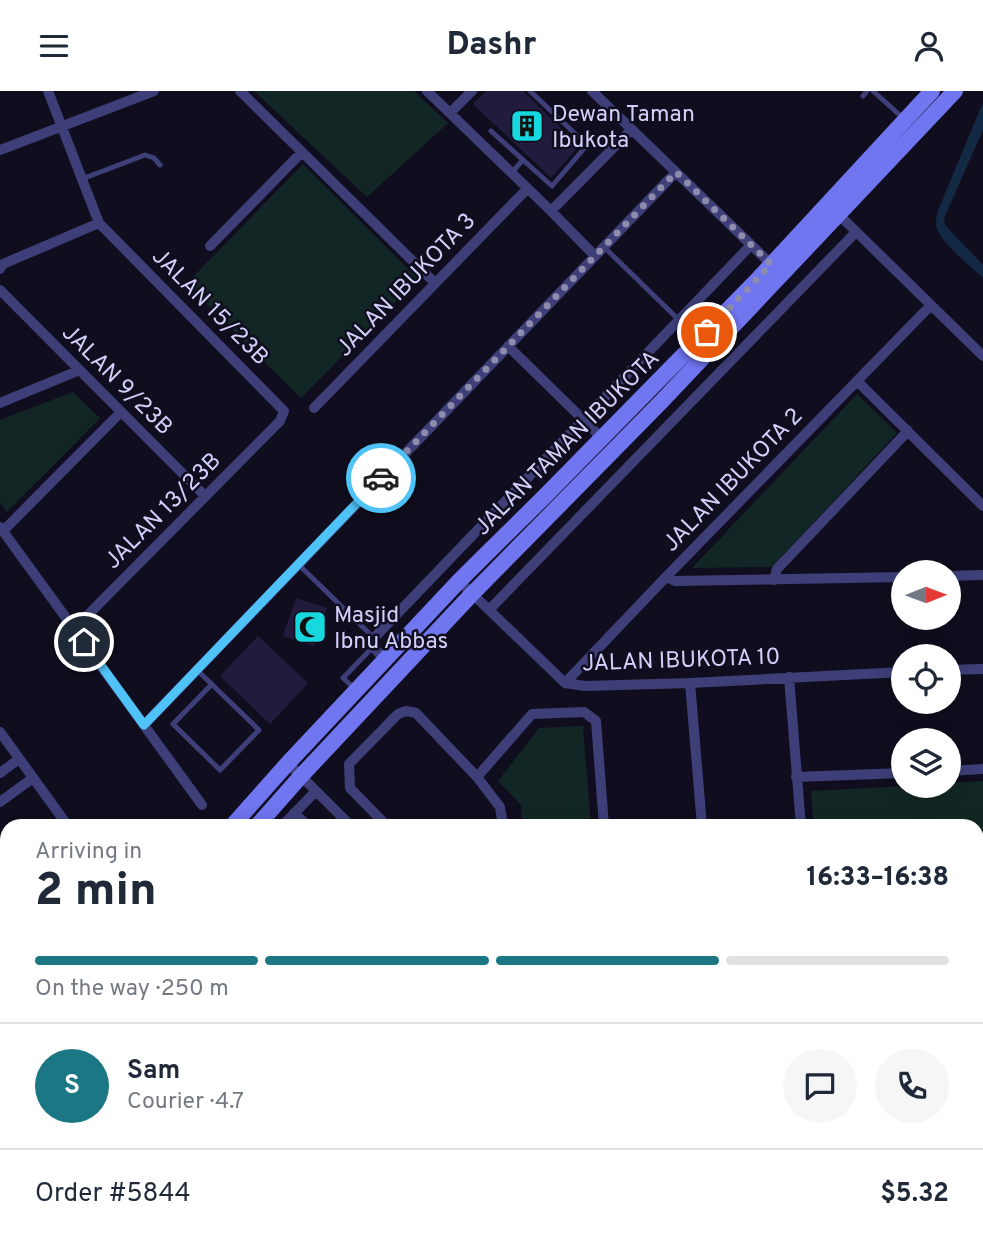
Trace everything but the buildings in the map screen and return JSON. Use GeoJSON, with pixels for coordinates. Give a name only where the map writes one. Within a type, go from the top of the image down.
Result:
{"type":"FeatureCollection","features":[{"type":"Feature","properties":{"kind":"main road","name":"JALAN TAMAN IBUKOTA"},"geometry":{"type":"LineString","coordinates":[[833,209],[932,91]]}},
{"type":"Feature","properties":{"kind":"main road","name":"JALAN TAMAN IBUKOTA"},"geometry":{"type":"LineString","coordinates":[[238,819],[459,581],[955,91]]}},
{"type":"Feature","properties":{"kind":"main road","name":"JALAN TAMAN IBUKOTA"},"geometry":{"type":"LineString","coordinates":[[263,819],[472,594],[662,401],[776,269]]}},
{"type":"Feature","properties":{"kind":"street"},"geometry":{"type":"LineString","coordinates":[[0,269],[3,264],[99,223],[48,91]]}},
{"type":"Feature","properties":{"kind":"street"},"geometry":{"type":"LineString","coordinates":[[0,151],[154,91]]}},
{"type":"Feature","properties":{"kind":"street"},"geometry":{"type":"LineString","coordinates":[[240,91],[435,283]]}},
{"type":"Feature","properties":{"kind":"street"},"geometry":{"type":"LineString","coordinates":[[427,91],[595,256]]}},
{"type":"Feature","properties":{"kind":"street"},"geometry":{"type":"LineString","coordinates":[[450,113],[472,91]]}},
{"type":"Feature","properties":{"kind":"street"},"geometry":{"type":"LineString","coordinates":[[592,91],[776,269]]}},
{"type":"Feature","properties":{"kind":"street"},"geometry":{"type":"LineString","coordinates":[[551,211],[631,130]]}},
{"type":"Feature","properties":{"kind":"street"},"geometry":{"type":"LineString","coordinates":[[210,246],[302,152]]}},
{"type":"Feature","properties":{"kind":"street"},"geometry":{"type":"LineString","coordinates":[[144,725],[676,172]]}},
{"type":"Feature","properties":{"kind":"street","name":"JALAN IBUKOTA 3"},"geometry":{"type":"LineString","coordinates":[[314,408],[527,189]]}},
{"type":"Feature","properties":{"kind":"street"},"geometry":{"type":"LineString","coordinates":[[833,209],[983,356]]}},
{"type":"Feature","properties":{"kind":"street","name":"JALAN 15/23B"},"geometry":{"type":"LineString","coordinates":[[99,223],[279,405],[284,411],[280,421]]}},
{"type":"Feature","properties":{"kind":"street"},"geometry":{"type":"LineString","coordinates":[[488,610],[856,232]]}},
{"type":"Feature","properties":{"kind":"street"},"geometry":{"type":"LineString","coordinates":[[386,659],[373,642],[751,245]]}},
{"type":"Feature","properties":{"kind":"street","name":"JALAN 9/23B"},"geometry":{"type":"LineString","coordinates":[[0,291],[205,496]]}},
{"type":"Feature","properties":{"kind":"street","name":"JALAN IBUKOTA 2"},"geometry":{"type":"LineString","coordinates":[[565,683],[930,305]]}},
{"type":"Feature","properties":{"kind":"street"},"geometry":{"type":"LineString","coordinates":[[508,346],[602,438]]}},
{"type":"Feature","properties":{"kind":"street"},"geometry":{"type":"LineString","coordinates":[[0,403],[80,370]]}},
{"type":"Feature","properties":{"kind":"street"},"geometry":{"type":"LineString","coordinates":[[857,381],[983,506]]}},
{"type":"Feature","properties":{"kind":"street"},"geometry":{"type":"LineString","coordinates":[[662,401],[678,416]]}},
{"type":"Feature","properties":{"kind":"street"},"geometry":{"type":"LineString","coordinates":[[121,412],[2,529],[202,804]]}},
{"type":"Feature","properties":{"kind":"street","name":"JALAN 13/23B"},"geometry":{"type":"LineString","coordinates":[[74,629],[280,421]]}},
{"type":"Feature","properties":{"kind":"street"},"geometry":{"type":"LineString","coordinates":[[774,580],[777,569],[908,431]]}},
{"type":"Feature","properties":{"kind":"street"},"geometry":{"type":"LineString","coordinates":[[961,576],[983,575]]}},
{"type":"Feature","properties":{"kind":"street"},"geometry":{"type":"LineString","coordinates":[[666,577],[675,581],[891,577]]}},
{"type":"Feature","properties":{"kind":"street","name":"JALAN IBUKOTA 10"},"geometry":{"type":"LineString","coordinates":[[459,581],[565,683],[585,686],[690,683],[891,673]]}},
{"type":"Feature","properties":{"kind":"street"},"geometry":{"type":"LineString","coordinates":[[961,670],[983,669]]}},
{"type":"Feature","properties":{"kind":"street"},"geometry":{"type":"LineString","coordinates":[[789,677],[800,819]]}},
{"type":"Feature","properties":{"kind":"street"},"geometry":{"type":"LineString","coordinates":[[690,683],[701,819]]}},
{"type":"Feature","properties":{"kind":"street"},"geometry":{"type":"LineString","coordinates":[[380,819],[350,788],[349,764],[398,714],[406,711],[416,713],[477,777],[500,807],[502,819]]}},
{"type":"Feature","properties":{"kind":"street"},"geometry":{"type":"LineString","coordinates":[[477,777],[532,714],[584,712],[596,721],[603,819]]}},
{"type":"Feature","properties":{"kind":"street"},"geometry":{"type":"LineString","coordinates":[[0,733],[63,819]]}},
{"type":"Feature","properties":{"kind":"street"},"geometry":{"type":"LineString","coordinates":[[0,773],[19,759]]}},
{"type":"Feature","properties":{"kind":"street"},"geometry":{"type":"LineString","coordinates":[[288,763],[344,819]]}},
{"type":"Feature","properties":{"kind":"street"},"geometry":{"type":"LineString","coordinates":[[961,770],[983,769]]}},
{"type":"Feature","properties":{"kind":"street"},"geometry":{"type":"LineString","coordinates":[[796,777],[891,773]]}},
{"type":"Feature","properties":{"kind":"street"},"geometry":{"type":"LineString","coordinates":[[0,802],[33,778]]}},
{"type":"Feature","properties":{"kind":"street"},"geometry":{"type":"LineString","coordinates":[[288,819],[316,791]]}},
{"type":"Feature","properties":{"kind":"street"},"geometry":{"type":"LineString","coordinates":[[294,813],[300,819]]}},
{"type":"Feature","properties":{"kind":"lane"},"geometry":{"type":"LineString","coordinates":[[492,131],[552,185],[587,145],[530,91]]}},
{"type":"Feature","properties":{"kind":"lane"},"geometry":{"type":"LineString","coordinates":[[873,91],[905,120]]}},
{"type":"Feature","properties":{"kind":"lane"},"geometry":{"type":"LineString","coordinates":[[82,179],[145,155],[154,158],[160,165]]}},
{"type":"Feature","properties":{"kind":"lane"},"geometry":{"type":"LineString","coordinates":[[511,173],[523,160]]}},
{"type":"Feature","properties":{"kind":"lane"},"geometry":{"type":"LineString","coordinates":[[604,247],[679,320]]}},
{"type":"Feature","properties":{"kind":"lane"},"geometry":{"type":"LineString","coordinates":[[299,564],[373,642],[343,678],[356,691]]}},
{"type":"Feature","properties":{"kind":"lane"},"geometry":{"type":"LineString","coordinates":[[197,670],[212,684],[259,730],[220,770],[173,724],[212,684]]}},
{"type":"Feature","properties":{"kind":"green space"},"geometry":{"type":"Polygon","coordinates":[[[254,91],[414,91],[448,123],[367,197],[254,91]]]}},
{"type":"Feature","properties":{"kind":"green space"},"geometry":{"type":"Polygon","coordinates":[[[303,164],[418,279],[301,398],[186,284],[303,164]]]}},
{"type":"Feature","properties":{"kind":"green space"},"geometry":{"type":"Polygon","coordinates":[[[73,392],[100,418],[7,512],[0,502],[0,420],[73,392]]]}},
{"type":"Feature","properties":{"kind":"green space"},"geometry":{"type":"Polygon","coordinates":[[[857,394],[897,433],[772,567],[692,568],[857,394]]]}},
{"type":"Feature","properties":{"kind":"green space"},"geometry":{"type":"Polygon","coordinates":[[[583,726],[590,819],[522,819],[521,805],[498,781],[539,728],[583,726]]]}},
{"type":"Feature","properties":{"kind":"green space"},"geometry":{"type":"Polygon","coordinates":[[[983,781],[983,819],[813,819],[811,791],[891,787],[891,798],[961,798],[961,782],[983,781]]]}},
{"type":"Feature","properties":{"kind":"water"},"geometry":{"type":"Polygon","coordinates":[[[983,102],[983,130],[944,218],[945,225],[983,265],[983,278],[946,242],[937,229],[936,222],[937,213],[983,102]]]}},
{"type":"Feature","properties":{"kind":"way so far"},"geometry":{"type":"LineString","coordinates":[[381,478],[676,172],[771,264],[707,332]]}},
{"type":"Feature","properties":{"kind":"place","name":"Dewan Taman Ibukota"},"geometry":{"type":"Point","coordinates":[527,126]}},
{"type":"Feature","properties":{"kind":"place","name":"Masjid Ibnu Abbas"},"geometry":{"type":"Point","coordinates":[310,627]}},
{"type":"Feature","properties":{"kind":"route"},"geometry":{"type":"LineString","coordinates":[[84,642],[144,725],[381,478]]}}]}
